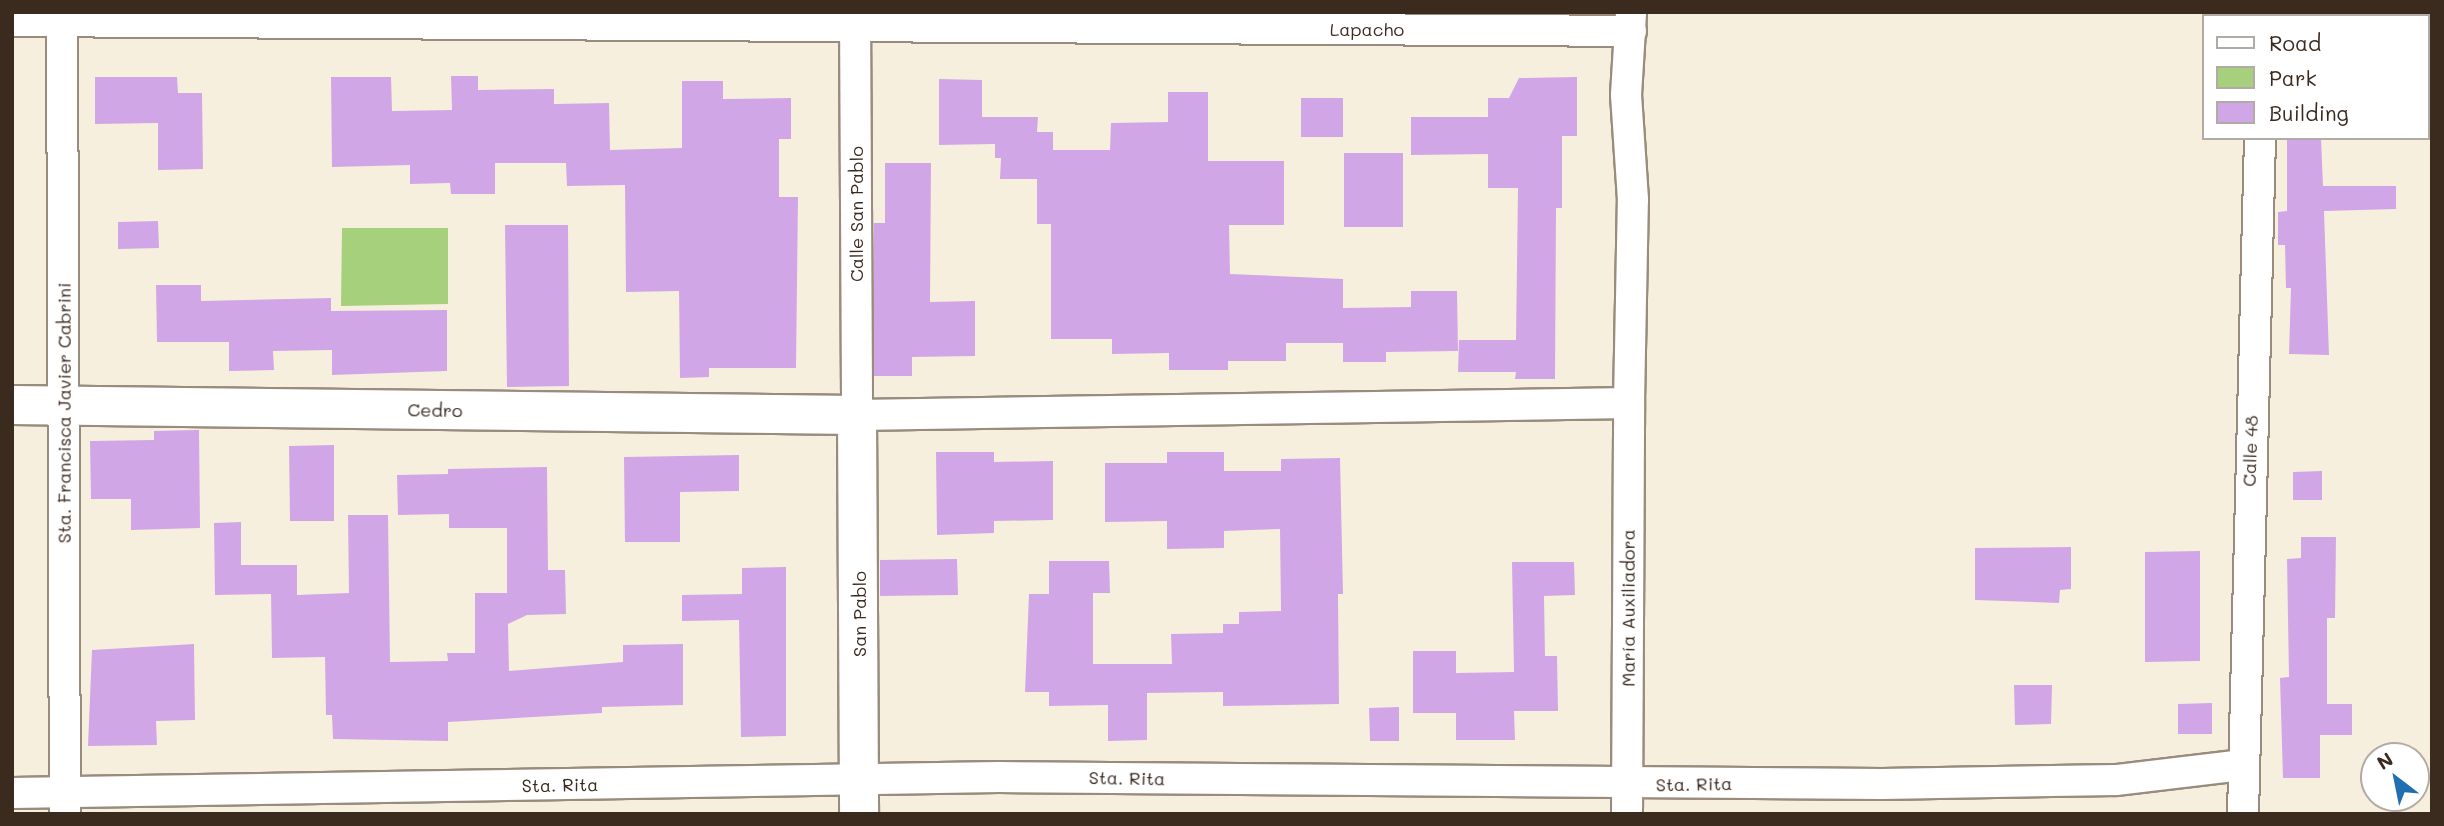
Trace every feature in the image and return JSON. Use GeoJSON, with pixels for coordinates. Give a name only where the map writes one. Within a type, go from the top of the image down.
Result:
{"type":"FeatureCollection","features":[{"type":"Feature","properties":{"kind":"street","name":"Lapacho"},"geometry":{"type":"LineString","coordinates":[[12,21],[62,16],[1631,22]]}},
{"type":"Feature","properties":{"kind":"street","name":"Sta. Francisca Javier Cabrini"},"geometry":{"type":"LineString","coordinates":[[62,16],[65,804]]}},
{"type":"Feature","properties":{"kind":"street","name":"Calle San Pablo"},"geometry":{"type":"LineString","coordinates":[[855,19],[857,415]]}},
{"type":"Feature","properties":{"kind":"street","name":"María Auxiliadora"},"geometry":{"type":"LineString","coordinates":[[1628,799],[1629,403],[1633,200],[1626,95],[1631,22]]}},
{"type":"Feature","properties":{"kind":"street","name":"Calle 48"},"geometry":{"type":"LineString","coordinates":[[2242,814],[2241,765],[2260,140]]}},
{"type":"Feature","properties":{"kind":"street"},"geometry":{"type":"LineString","coordinates":[[857,415],[1629,403]]}},
{"type":"Feature","properties":{"kind":"street","name":"Cedro"},"geometry":{"type":"LineString","coordinates":[[12,405],[857,415]]}},
{"type":"Feature","properties":{"kind":"street","name":"San Pablo"},"geometry":{"type":"LineString","coordinates":[[857,415],[859,797]]}},
{"type":"Feature","properties":{"kind":"street","name":"Sta. Rita"},"geometry":{"type":"LineString","coordinates":[[12,793],[65,804],[859,797],[999,777],[1628,799],[2116,780],[2241,765]]}},
{"type":"Feature","properties":{"kind":"green space"},"geometry":{"type":"Polygon","coordinates":[[[342,228],[448,228],[448,304],[341,306],[342,228]]]}},
{"type":"Feature","properties":{"kind":"building"},"geometry":{"type":"Polygon","coordinates":[[[451,76],[478,76],[478,90],[554,89],[554,104],[609,103],[610,150],[682,148],[682,81],[723,81],[723,99],[791,98],[791,139],[779,139],[779,197],[798,197],[796,368],[709,368],[709,377],[680,378],[679,291],[626,292],[625,185],[567,186],[566,163],[495,163],[495,194],[451,194],[450,183],[410,184],[410,165],[332,167],[331,77],[391,77],[392,111],[452,110],[451,76]]]}},
{"type":"Feature","properties":{"kind":"building"},"geometry":{"type":"Polygon","coordinates":[[[95,77],[177,77],[178,93],[202,93],[203,169],[158,170],[158,123],[95,124],[95,77]]]}},
{"type":"Feature","properties":{"kind":"building"},"geometry":{"type":"Polygon","coordinates":[[[1577,77],[1577,136],[1562,136],[1562,208],[1556,208],[1555,379],[1515,379],[1516,372],[1458,372],[1459,340],[1516,340],[1518,188],[1488,188],[1488,154],[1411,155],[1411,117],[1488,117],[1488,98],[1509,98],[1519,78],[1577,77]]]}},
{"type":"Feature","properties":{"kind":"building"},"geometry":{"type":"Polygon","coordinates":[[[939,79],[982,80],[982,117],[1038,117],[1037,132],[1053,132],[1053,150],[1110,150],[1111,123],[1168,122],[1168,92],[1208,92],[1208,161],[1284,161],[1284,225],[1229,225],[1230,274],[1343,279],[1343,308],[1411,307],[1411,291],[1457,291],[1458,351],[1386,352],[1386,362],[1343,362],[1343,343],[1286,343],[1286,361],[1228,361],[1228,370],[1169,370],[1169,353],[1112,354],[1112,339],[1051,339],[1051,224],[1037,224],[1037,179],[1000,179],[1001,158],[995,158],[995,144],[939,145],[939,79]]]}},
{"type":"Feature","properties":{"kind":"building"},"geometry":{"type":"Polygon","coordinates":[[[1301,98],[1343,98],[1343,137],[1301,137],[1301,98]]]}},
{"type":"Feature","properties":{"kind":"building"},"geometry":{"type":"Polygon","coordinates":[[[2287,140],[2321,140],[2323,186],[2396,186],[2396,209],[2324,211],[2329,355],[2289,354],[2291,288],[2286,288],[2285,245],[2278,245],[2278,212],[2287,211],[2287,140]]]}},
{"type":"Feature","properties":{"kind":"building"},"geometry":{"type":"Polygon","coordinates":[[[1344,153],[1403,153],[1403,227],[1344,227],[1344,153]]]}},
{"type":"Feature","properties":{"kind":"building"},"geometry":{"type":"Polygon","coordinates":[[[885,163],[931,163],[930,302],[975,301],[975,356],[912,357],[912,376],[874,376],[874,223],[885,223],[885,163]]]}},
{"type":"Feature","properties":{"kind":"building"},"geometry":{"type":"Polygon","coordinates":[[[158,221],[159,248],[118,249],[118,222],[158,221]]]}},
{"type":"Feature","properties":{"kind":"building"},"geometry":{"type":"Polygon","coordinates":[[[505,225],[568,225],[569,386],[507,387],[505,225]]]}},
{"type":"Feature","properties":{"kind":"building"},"geometry":{"type":"Polygon","coordinates":[[[156,285],[201,285],[201,301],[331,298],[331,311],[447,310],[447,371],[332,375],[332,350],[273,351],[274,370],[229,371],[229,342],[157,342],[156,285]]]}},
{"type":"Feature","properties":{"kind":"building"},"geometry":{"type":"Polygon","coordinates":[[[199,430],[200,528],[131,530],[131,499],[91,499],[90,441],[154,440],[154,431],[199,430]]]}},
{"type":"Feature","properties":{"kind":"building"},"geometry":{"type":"Polygon","coordinates":[[[334,445],[334,521],[290,521],[289,446],[334,445]]]}},
{"type":"Feature","properties":{"kind":"building"},"geometry":{"type":"Polygon","coordinates":[[[936,452],[994,452],[994,462],[1053,461],[1053,520],[994,521],[994,533],[937,535],[936,452]]]}},
{"type":"Feature","properties":{"kind":"building"},"geometry":{"type":"Polygon","coordinates":[[[1167,452],[1224,452],[1224,471],[1281,471],[1281,459],[1340,458],[1343,594],[1338,594],[1339,704],[1223,706],[1223,692],[1147,693],[1147,740],[1108,741],[1108,705],[1049,706],[1049,692],[1025,692],[1029,594],[1049,594],[1049,561],[1109,561],[1110,593],[1093,593],[1093,664],[1172,664],[1171,634],[1223,633],[1223,624],[1239,624],[1239,612],[1281,611],[1280,529],[1224,531],[1224,548],[1167,549],[1167,521],[1105,522],[1105,463],[1167,463],[1167,452]]]}},
{"type":"Feature","properties":{"kind":"building"},"geometry":{"type":"Polygon","coordinates":[[[739,455],[739,491],[680,492],[680,542],[625,542],[624,457],[739,455]]]}},
{"type":"Feature","properties":{"kind":"building"},"geometry":{"type":"Polygon","coordinates":[[[547,467],[548,570],[565,570],[566,614],[527,615],[508,624],[509,671],[623,662],[623,645],[683,644],[683,705],[602,707],[602,713],[448,722],[448,741],[333,739],[332,715],[326,715],[325,657],[272,658],[271,594],[215,595],[214,523],[241,522],[241,565],[297,565],[297,595],[349,593],[348,515],[388,515],[390,662],[448,661],[447,653],[475,653],[475,593],[507,593],[507,528],[449,528],[449,514],[398,515],[397,475],[448,474],[448,469],[547,467]]]}},
{"type":"Feature","properties":{"kind":"building"},"geometry":{"type":"Polygon","coordinates":[[[2322,471],[2322,500],[2293,500],[2293,472],[2322,471]]]}},
{"type":"Feature","properties":{"kind":"building"},"geometry":{"type":"Polygon","coordinates":[[[2301,537],[2336,537],[2335,618],[2327,618],[2327,704],[2352,704],[2352,735],[2320,735],[2320,778],[2283,778],[2280,678],[2289,677],[2287,559],[2301,558],[2301,537]]]}},
{"type":"Feature","properties":{"kind":"building"},"geometry":{"type":"Polygon","coordinates":[[[2071,547],[2071,589],[2060,590],[2059,603],[1975,600],[1975,548],[2071,547]]]}},
{"type":"Feature","properties":{"kind":"building"},"geometry":{"type":"Polygon","coordinates":[[[2200,551],[2200,661],[2145,662],[2145,552],[2200,551]]]}},
{"type":"Feature","properties":{"kind":"building"},"geometry":{"type":"Polygon","coordinates":[[[957,559],[958,595],[880,596],[880,560],[957,559]]]}},
{"type":"Feature","properties":{"kind":"building"},"geometry":{"type":"Polygon","coordinates":[[[1512,562],[1574,562],[1575,595],[1544,596],[1545,656],[1557,656],[1558,711],[1514,711],[1515,740],[1456,740],[1456,713],[1413,713],[1413,651],[1456,651],[1456,673],[1514,672],[1512,562]]]}},
{"type":"Feature","properties":{"kind":"building"},"geometry":{"type":"Polygon","coordinates":[[[786,567],[786,736],[741,737],[739,620],[682,621],[682,595],[742,594],[742,568],[786,567]]]}},
{"type":"Feature","properties":{"kind":"building"},"geometry":{"type":"Polygon","coordinates":[[[194,644],[195,720],[156,721],[157,745],[88,746],[92,650],[194,644]]]}},
{"type":"Feature","properties":{"kind":"building"},"geometry":{"type":"Polygon","coordinates":[[[2014,685],[2052,685],[2051,724],[2015,725],[2014,685]]]}},
{"type":"Feature","properties":{"kind":"building"},"geometry":{"type":"Polygon","coordinates":[[[2212,703],[2212,734],[2178,734],[2178,704],[2212,703]]]}},
{"type":"Feature","properties":{"kind":"building"},"geometry":{"type":"Polygon","coordinates":[[[1399,707],[1399,741],[1370,741],[1369,708],[1399,707]]]}}]}
